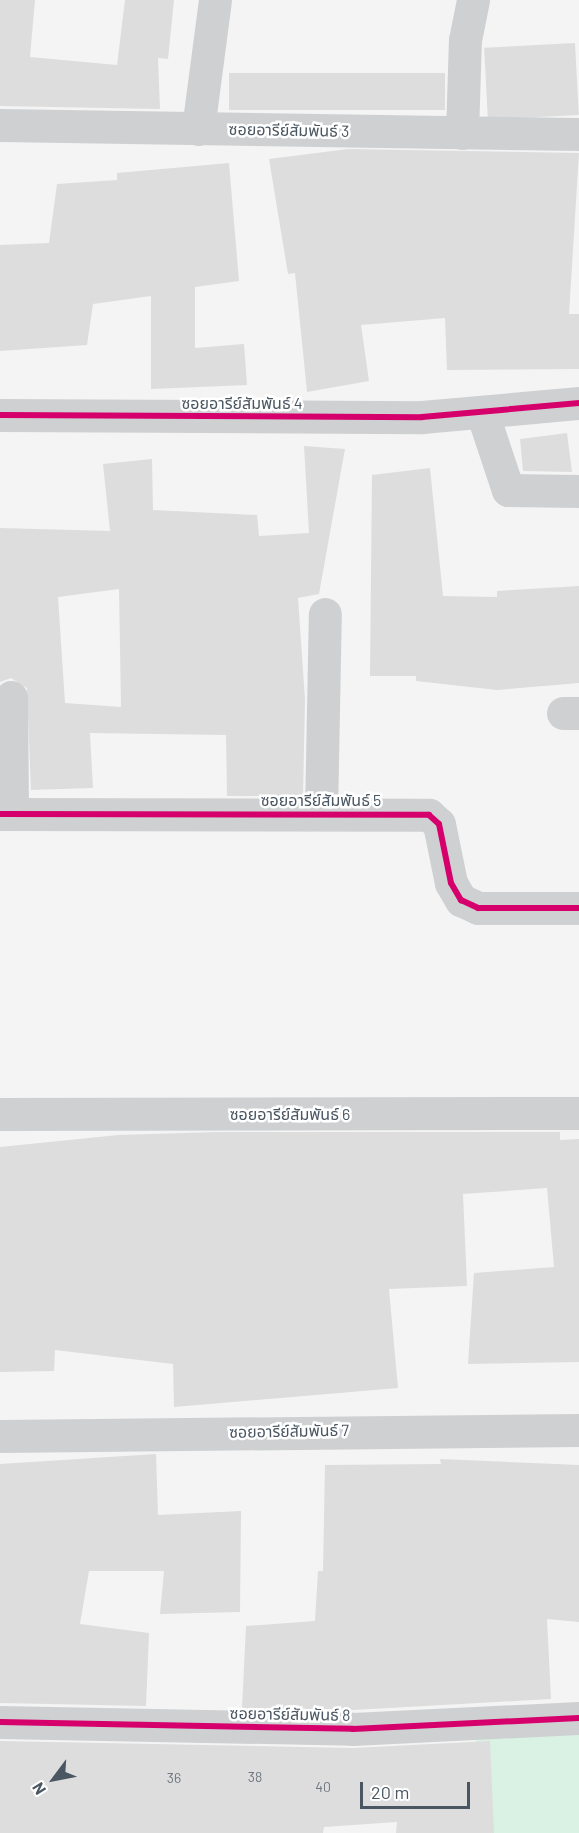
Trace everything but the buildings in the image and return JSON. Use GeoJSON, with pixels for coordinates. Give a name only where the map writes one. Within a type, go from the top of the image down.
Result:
{"type":"FeatureCollection","features":[{"type":"Feature","properties":{"kind":"street"},"geometry":{"type":"LineString","coordinates":[[198,129],[215,0]]}},
{"type":"Feature","properties":{"kind":"street"},"geometry":{"type":"LineString","coordinates":[[462,133],[465,40],[473,0]]}},
{"type":"Feature","properties":{"kind":"street","name":"ซอยอารีย์สัมพันธ์ 3"},"geometry":{"type":"LineString","coordinates":[[0,125],[579,134]]}},
{"type":"Feature","properties":{"kind":"street","name":"ซอยอารีย์สัมพันธ์ 4"},"geometry":{"type":"LineString","coordinates":[[0,415],[483,415],[579,403]]}},
{"type":"Feature","properties":{"kind":"street"},"geometry":{"type":"LineString","coordinates":[[483,415],[508,490],[579,491]]}},
{"type":"Feature","properties":{"kind":"street"},"geometry":{"type":"LineString","coordinates":[[321,814],[325,614]]}},
{"type":"Feature","properties":{"kind":"street"},"geometry":{"type":"LineString","coordinates":[[6,814],[11,697]]}},
{"type":"Feature","properties":{"kind":"street","name":"ซอยอารีย์สัมพันธ์ 5"},"geometry":{"type":"LineString","coordinates":[[6,814],[429,815],[439,824],[451,883],[461,900],[478,908],[579,908]]}},
{"type":"Feature","properties":{"kind":"street","name":"ซอยอารีย์สัมพันธ์ 6"},"geometry":{"type":"LineString","coordinates":[[0,1114],[579,1113]]}},
{"type":"Feature","properties":{"kind":"street","name":"ซอยอารีย์สัมพันธ์ 7"},"geometry":{"type":"LineString","coordinates":[[0,1436],[579,1430]]}},
{"type":"Feature","properties":{"kind":"street","name":"ซอยอารีย์สัมพันธ์ 8"},"geometry":{"type":"LineString","coordinates":[[0,1722],[353,1729],[579,1718]]}},
{"type":"Feature","properties":{"kind":"green space"},"geometry":{"type":"Polygon","coordinates":[[[476,1732],[579,1732],[579,1833],[476,1833],[476,1732]]]}},
{"type":"Feature","properties":{"kind":"cycle path"},"geometry":{"type":"LineString","coordinates":[[0,415],[422,417],[579,403]]}},
{"type":"Feature","properties":{"kind":"cycle path"},"geometry":{"type":"LineString","coordinates":[[0,814],[429,815],[439,824],[451,883],[461,900],[478,908],[579,908]]}},
{"type":"Feature","properties":{"kind":"cycle path"},"geometry":{"type":"LineString","coordinates":[[0,1722],[353,1729],[579,1718]]}}]}
